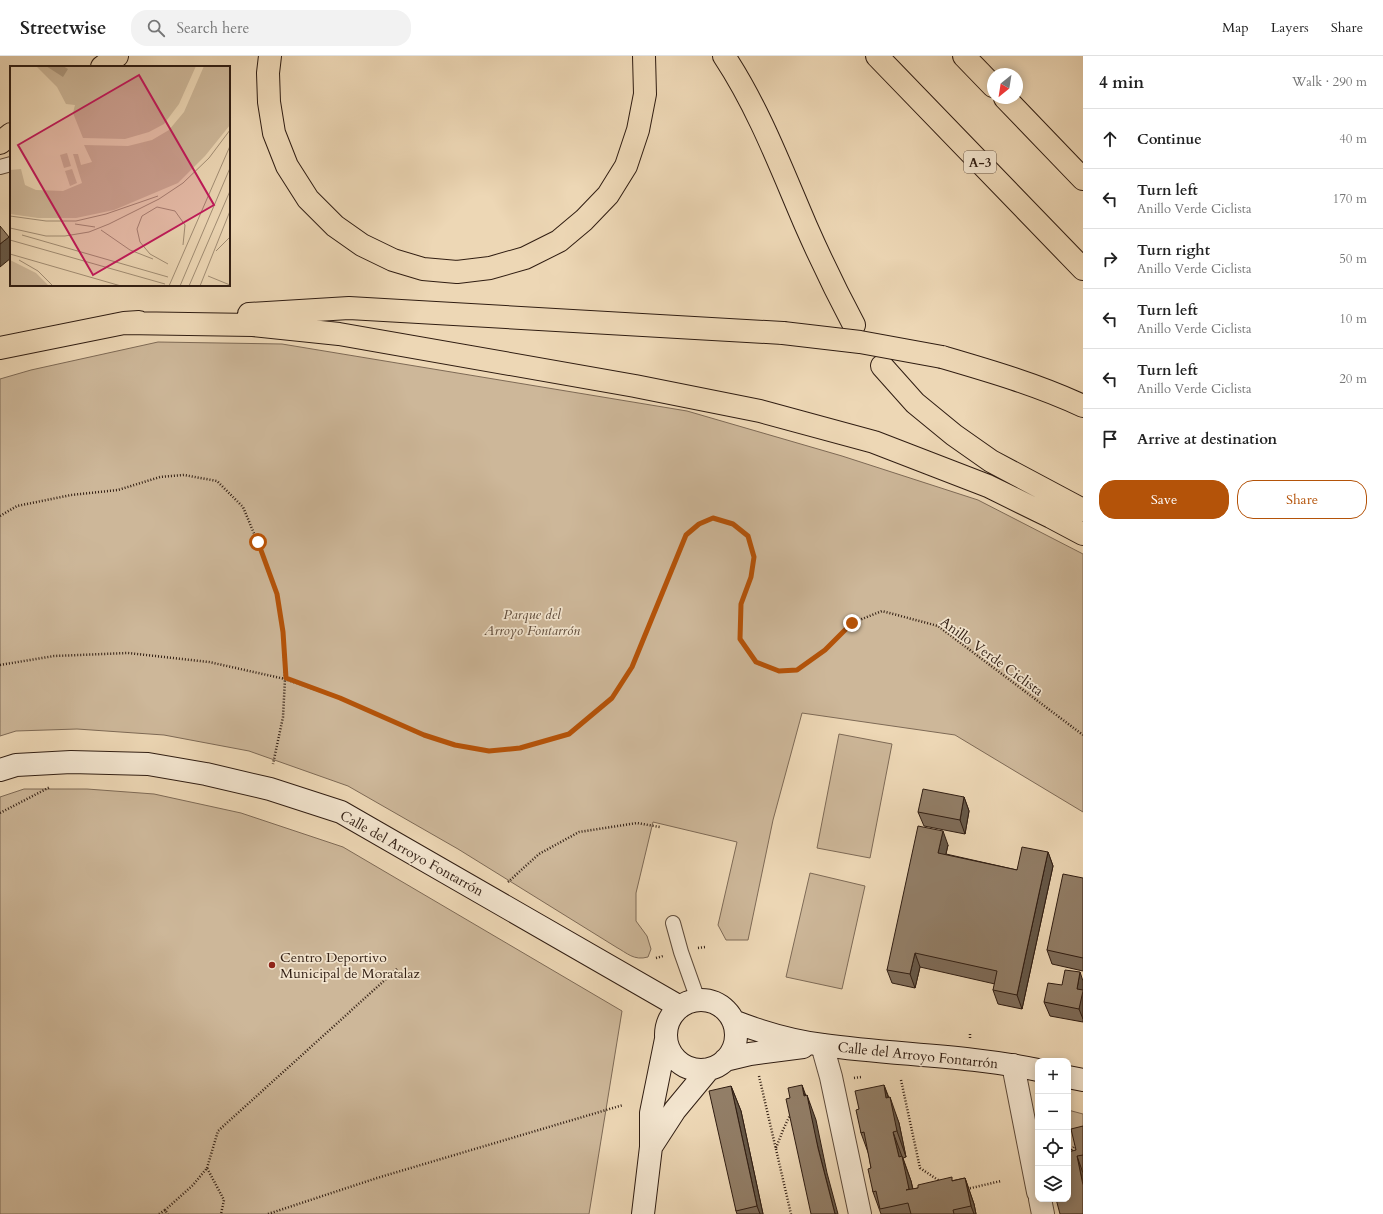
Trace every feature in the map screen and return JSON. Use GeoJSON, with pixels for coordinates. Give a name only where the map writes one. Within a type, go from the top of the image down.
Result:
{"type":"FeatureCollection","features":[{"type":"Feature","properties":{"kind":"highway"},"geometry":{"type":"LineString","coordinates":[[270,56],[268,73],[269,102],[274,133],[286,166],[308,199],[335,226],[362,245],[393,260],[423,269],[457,272],[490,268],[525,258],[559,241],[584,220],[608,195],[626,166],[638,130],[645,94],[644,56]]}},
{"type":"Feature","properties":{"kind":"highway"},"geometry":{"type":"LineString","coordinates":[[724,56],[738,78],[771,142],[827,274],[854,325]]}},
{"type":"Feature","properties":{"kind":"highway","name":"A-3"},"geometry":{"type":"LineString","coordinates":[[877,56],[1083,269]]}},
{"type":"Feature","properties":{"kind":"highway"},"geometry":{"type":"LineString","coordinates":[[964,56],[987,80]]}},
{"type":"Feature","properties":{"kind":"highway"},"geometry":{"type":"LineString","coordinates":[[1011,104],[1083,179]]}},
{"type":"Feature","properties":{"kind":"highway"},"geometry":{"type":"LineString","coordinates":[[0,143],[10,135]]}},
{"type":"Feature","properties":{"kind":"highway"},"geometry":{"type":"LineString","coordinates":[[0,348],[124,323],[349,308],[783,333],[860,342],[942,357],[1004,375],[1065,397],[1083,406]]}},
{"type":"Feature","properties":{"kind":"highway"},"geometry":{"type":"LineString","coordinates":[[124,323],[254,325],[339,334],[635,386],[760,411],[874,442],[988,486],[1083,534]]}},
{"type":"Feature","properties":{"kind":"highway"},"geometry":{"type":"LineString","coordinates":[[882,366],[915,403],[954,436],[991,462],[1083,510]]}},
{"type":"Feature","properties":{"kind":"street","name":"Calle del Arroyo Fontarrón"},"geometry":{"type":"LineString","coordinates":[[0,770],[16,765],[71,762],[148,764],[206,774],[270,789],[342,812],[689,1004]]}},
{"type":"Feature","properties":{"kind":"street"},"geometry":{"type":"LineString","coordinates":[[643,1214],[651,1147],[651,1113],[666,1039],[666,1030],[669,1021],[674,1014],[689,1004],[711,1002],[722,1008],[733,1021],[736,1032],[735,1042],[731,1052],[717,1065],[676,1110],[651,1147]]}},
{"type":"Feature","properties":{"kind":"street","name":"Calle del Arroyo Fontarrón"},"geometry":{"type":"LineString","coordinates":[[733,1021],[773,1034],[822,1045],[966,1058],[1035,1069]]}},
{"type":"Feature","properties":{"kind":"street"},"geometry":{"type":"LineString","coordinates":[[666,1039],[668,1048],[675,1059],[686,1067],[699,1070],[717,1065]]}},
{"type":"Feature","properties":{"kind":"street","name":"Calle del Arroyo Fontarrón"},"geometry":{"type":"LineString","coordinates":[[717,1065],[763,1052],[822,1045]]}},
{"type":"Feature","properties":{"kind":"street","name":"Calle del Arroyo Fontarrón"},"geometry":{"type":"LineString","coordinates":[[822,1045],[831,1077],[860,1214]]}},
{"type":"Feature","properties":{"kind":"street","name":"Calle del Arroyo Fontarrón"},"geometry":{"type":"LineString","coordinates":[[1013,1065],[1035,1177]]}},
{"type":"Feature","properties":{"kind":"street"},"geometry":{"type":"LineString","coordinates":[[1071,1078],[1083,1080]]}},
{"type":"Feature","properties":{"kind":"street"},"geometry":{"type":"LineString","coordinates":[[1041,1202],[1043,1214]]}},
{"type":"Feature","properties":{"kind":"lane"},"geometry":{"type":"LineString","coordinates":[[0,168],[10,164]]}},
{"type":"Feature","properties":{"kind":"lane"},"geometry":{"type":"LineString","coordinates":[[673,923],[680,952],[689,1004]]}},
{"type":"Feature","properties":{"kind":"path"},"geometry":{"type":"LineString","coordinates":[[0,516],[17,506],[71,495],[118,490],[160,477],[184,475],[217,481],[243,507],[258,542],[277,594],[283,632],[286,678],[283,717],[273,764]]}},
{"type":"Feature","properties":{"kind":"path","name":"Anillo Verde Ciclista"},"geometry":{"type":"LineString","coordinates":[[0,665],[54,656],[128,653],[209,662],[286,678],[340,698],[424,735],[455,745],[489,751],[520,748],[569,734],[612,698],[632,667],[686,535],[699,524],[713,518],[733,524],[748,536],[754,557],[751,577],[741,604],[740,639],[756,662],[779,671],[797,670],[825,650],[852,623],[882,611],[938,626],[1083,735]]}},
{"type":"Feature","properties":{"kind":"path"},"geometry":{"type":"LineString","coordinates":[[0,813],[56,784]]}},
{"type":"Feature","properties":{"kind":"path"},"geometry":{"type":"LineString","coordinates":[[503,887],[539,854],[579,832],[637,823],[660,827]]}},
{"type":"Feature","properties":{"kind":"path"},"geometry":{"type":"LineString","coordinates":[[656,958],[665,955]]}},
{"type":"Feature","properties":{"kind":"path"},"geometry":{"type":"LineString","coordinates":[[159,1214],[193,1185],[207,1168],[218,1131],[397,969]]}},
{"type":"Feature","properties":{"kind":"path"},"geometry":{"type":"LineString","coordinates":[[759,1073],[791,1214]]}},
{"type":"Feature","properties":{"kind":"path"},"geometry":{"type":"LineString","coordinates":[[852,1078],[861,1077]]}},
{"type":"Feature","properties":{"kind":"path"},"geometry":{"type":"LineString","coordinates":[[901,1080],[920,1168],[945,1184]]}},
{"type":"Feature","properties":{"kind":"path"},"geometry":{"type":"LineString","coordinates":[[268,1214],[377,1178],[623,1105]]}},
{"type":"Feature","properties":{"kind":"path"},"geometry":{"type":"LineString","coordinates":[[776,1149],[792,1111]]}},
{"type":"Feature","properties":{"kind":"path"},"geometry":{"type":"LineString","coordinates":[[1071,1150],[1077,1143]]}},
{"type":"Feature","properties":{"kind":"path"},"geometry":{"type":"LineString","coordinates":[[1071,1152],[1076,1150]]}},
{"type":"Feature","properties":{"kind":"path"},"geometry":{"type":"LineString","coordinates":[[207,1168],[224,1200],[221,1214]]}},
{"type":"Feature","properties":{"kind":"path"},"geometry":{"type":"LineString","coordinates":[[961,1191],[1001,1181]]}},
{"type":"Feature","properties":{"kind":"path"},"geometry":{"type":"LineString","coordinates":[[165,1210],[168,1214]]}},
{"type":"Feature","properties":{"kind":"green space","name":"Parque del Arroyo Fontarrón"},"geometry":{"type":"Polygon","coordinates":[[[158,342],[282,344],[687,411],[842,456],[978,500],[1083,554],[1083,812],[955,735],[802,713],[773,820],[748,940],[726,940],[718,925],[737,842],[653,822],[636,893],[636,921],[647,936],[651,949],[648,957],[639,958],[627,954],[458,849],[348,786],[249,751],[164,735],[77,729],[16,731],[0,736],[0,379],[31,370],[158,342]]]}},
{"type":"Feature","properties":{"kind":"green space"},"geometry":{"type":"Polygon","coordinates":[[[839,734],[892,744],[870,858],[817,848],[839,734]]]}},
{"type":"Feature","properties":{"kind":"green space","name":"Centro Deportivo Municipal de Moratalaz"},"geometry":{"type":"Polygon","coordinates":[[[24,789],[87,789],[154,794],[241,813],[343,847],[622,1011],[589,1214],[0,1214],[0,797],[24,789]]]}},
{"type":"Feature","properties":{"kind":"green space"},"geometry":{"type":"Polygon","coordinates":[[[810,873],[865,886],[842,989],[786,977],[810,873]]]}},
{"type":"Feature","properties":{"kind":"green space"},"geometry":{"type":"Polygon","coordinates":[[[1071,1111],[1083,1114],[1083,1154],[1071,1174],[1071,1111]]]}},
{"type":"Feature","properties":{"kind":"building"},"geometry":{"type":"Polygon","coordinates":[[[0,226],[9,237],[0,244],[0,226]]]}},
{"type":"Feature","properties":{"kind":"building"},"geometry":{"type":"Polygon","coordinates":[[[923,789],[964,797],[960,820],[918,812],[923,789]]]}},
{"type":"Feature","properties":{"kind":"building"},"geometry":{"type":"Polygon","coordinates":[[[918,826],[943,831],[938,853],[1017,870],[1022,847],[1048,852],[1017,995],[993,990],[997,971],[915,953],[910,974],[887,970],[918,826]]]}},
{"type":"Feature","properties":{"kind":"building"},"geometry":{"type":"Polygon","coordinates":[[[1063,874],[1083,878],[1083,958],[1047,950],[1063,874]]]}},
{"type":"Feature","properties":{"kind":"building"},"geometry":{"type":"Polygon","coordinates":[[[1065,970],[1080,972],[1077,989],[1083,991],[1079,1009],[1044,1002],[1048,983],[1062,985],[1065,970]]]}},
{"type":"Feature","properties":{"kind":"building"},"geometry":{"type":"Polygon","coordinates":[[[802,1085],[804,1096],[807,1095],[818,1148],[835,1214],[811,1214],[786,1099],[790,1098],[788,1088],[802,1085]]]}},
{"type":"Feature","properties":{"kind":"building"},"geometry":{"type":"Polygon","coordinates":[[[884,1085],[886,1098],[890,1097],[897,1131],[893,1132],[899,1157],[902,1156],[909,1189],[906,1190],[918,1188],[918,1185],[952,1177],[952,1181],[965,1178],[971,1206],[953,1210],[954,1214],[911,1214],[908,1203],[880,1209],[876,1191],[873,1192],[868,1169],[871,1168],[864,1132],[861,1133],[856,1110],[859,1109],[855,1091],[884,1085]]]}},
{"type":"Feature","properties":{"kind":"building"},"geometry":{"type":"Polygon","coordinates":[[[731,1086],[757,1206],[736,1211],[709,1091],[731,1086]]]}},
{"type":"Feature","properties":{"kind":"building"},"geometry":{"type":"Polygon","coordinates":[[[1083,1126],[1083,1155],[1077,1156],[1083,1185],[1083,1214],[1060,1214],[1057,1202],[1071,1202],[1071,1151],[1076,1150],[1071,1129],[1083,1126]]]}},
{"type":"Feature","properties":{"kind":"place","name":"Centro Deportivo Municipal de Moratalaz"},"geometry":{"type":"Point","coordinates":[272,965]}},
{"type":"Feature","properties":{"kind":"route"},"geometry":{"type":"LineString","coordinates":[[258,542],[277,594],[283,632],[286,678],[340,698],[424,735],[455,745],[489,751],[520,748],[569,734],[612,698],[632,667],[686,535],[699,524],[713,518],[733,524],[748,536],[754,557],[751,577],[741,604],[740,639],[756,662],[779,671],[797,670],[825,650],[852,623]]}}]}
